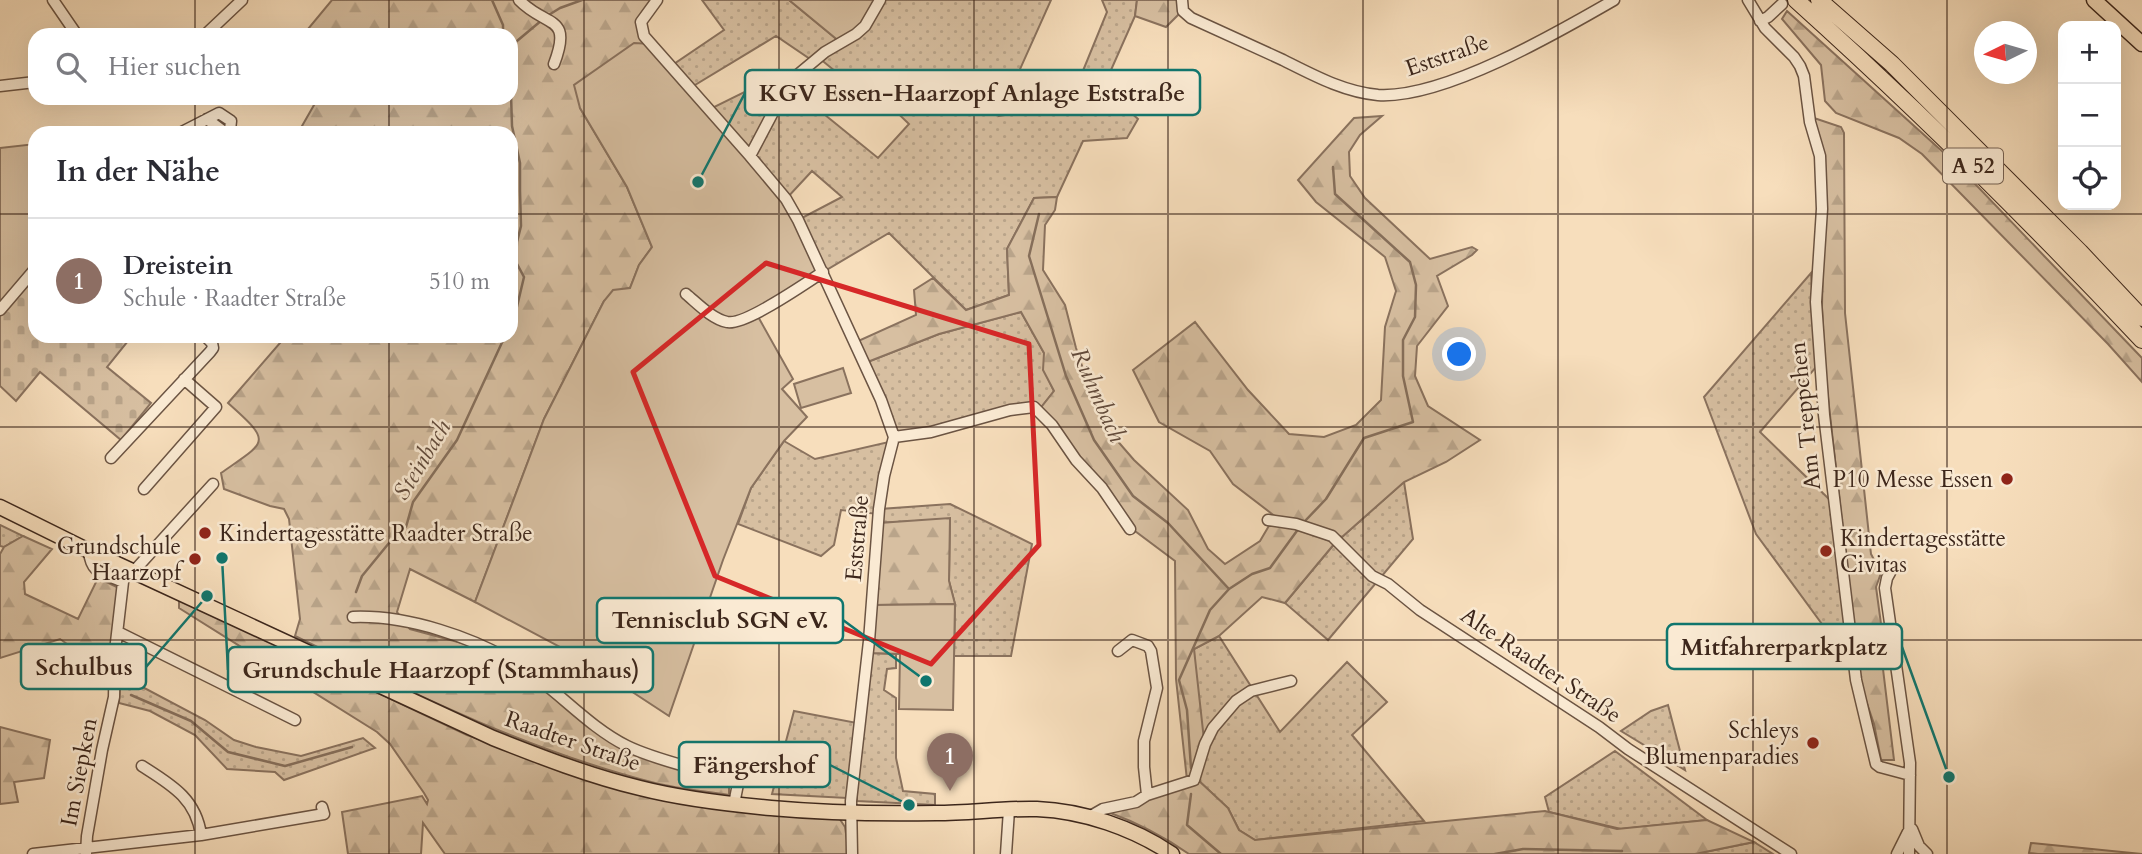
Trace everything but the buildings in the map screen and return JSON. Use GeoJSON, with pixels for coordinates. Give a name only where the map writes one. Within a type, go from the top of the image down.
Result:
{"type":"FeatureCollection","features":[{"type":"Feature","properties":{"kind":"highway","name":"A 52"},"geometry":{"type":"LineString","coordinates":[[1819,0],[1892,64],[2142,318]]}},
{"type":"Feature","properties":{"kind":"highway","name":"A 52"},"geometry":{"type":"LineString","coordinates":[[1789,2],[1880,76],[2000,191],[2142,340]]}},
{"type":"Feature","properties":{"kind":"main road"},"geometry":{"type":"LineString","coordinates":[[2094,0],[2142,44]]}},
{"type":"Feature","properties":{"kind":"main road","name":"Raadter Straße"},"geometry":{"type":"LineString","coordinates":[[0,507],[89,551],[494,738],[553,761],[638,788],[684,798],[774,808],[914,814],[1037,810],[1089,817],[1146,838],[1172,854]]}},
{"type":"Feature","properties":{"kind":"street"},"geometry":{"type":"LineString","coordinates":[[53,0],[72,28]]}},
{"type":"Feature","properties":{"kind":"street"},"geometry":{"type":"LineString","coordinates":[[212,28],[242,0]]}},
{"type":"Feature","properties":{"kind":"street"},"geometry":{"type":"LineString","coordinates":[[519,0],[559,29],[561,42],[554,64]]}},
{"type":"Feature","properties":{"kind":"street"},"geometry":{"type":"LineString","coordinates":[[657,0],[641,22],[644,36],[786,199],[823,272],[884,407],[894,437],[931,432],[1010,410],[1034,407],[1052,425],[1076,460],[1102,488],[1130,529]]}},
{"type":"Feature","properties":{"kind":"street"},"geometry":{"type":"LineString","coordinates":[[750,156],[789,82],[825,52],[865,26],[880,0]]}},
{"type":"Feature","properties":{"kind":"street","name":"Eststraße"},"geometry":{"type":"LineString","coordinates":[[1182,0],[1183,11],[1191,18],[1339,86],[1379,95],[1422,90],[1471,74],[1614,0]]}},
{"type":"Feature","properties":{"kind":"street"},"geometry":{"type":"LineString","coordinates":[[1748,0],[1760,21],[1789,2]]}},
{"type":"Feature","properties":{"kind":"street","name":"Am Treppchen"},"geometry":{"type":"LineString","coordinates":[[1760,21],[1794,57],[1804,76],[1810,122],[1820,156],[1822,209],[1816,302],[1824,415],[1856,680],[1876,764],[1910,775]]}},
{"type":"Feature","properties":{"kind":"street"},"geometry":{"type":"LineString","coordinates":[[0,86],[28,83]]}},
{"type":"Feature","properties":{"kind":"street"},"geometry":{"type":"LineString","coordinates":[[194,126],[219,113],[231,121],[232,126]]}},
{"type":"Feature","properties":{"kind":"street"},"geometry":{"type":"LineString","coordinates":[[686,294],[719,319],[736,323],[823,272]]}},
{"type":"Feature","properties":{"kind":"street"},"geometry":{"type":"LineString","coordinates":[[0,310],[28,277]]}},
{"type":"Feature","properties":{"kind":"street"},"geometry":{"type":"LineString","coordinates":[[111,458],[194,371],[213,348],[212,343]]}},
{"type":"Feature","properties":{"kind":"street"},"geometry":{"type":"LineString","coordinates":[[144,489],[216,407],[184,379]]}},
{"type":"Feature","properties":{"kind":"street","name":"Eststraße"},"geometry":{"type":"LineString","coordinates":[[852,854],[850,812],[869,641],[879,509],[894,437]]}},
{"type":"Feature","properties":{"kind":"street"},"geometry":{"type":"LineString","coordinates":[[134,572],[213,484]]}},
{"type":"Feature","properties":{"kind":"street","name":"Alte Raadter Straße"},"geometry":{"type":"LineString","coordinates":[[1268,520],[1296,524],[1332,536],[1372,576],[1388,584],[1420,610],[1791,854]]}},
{"type":"Feature","properties":{"kind":"street","name":"Im Siepken"},"geometry":{"type":"LineString","coordinates":[[86,850],[102,750],[114,697],[115,651],[123,582],[93,569],[89,551]]}},
{"type":"Feature","properties":{"kind":"street"},"geometry":{"type":"LineString","coordinates":[[1892,569],[1885,588],[1910,775],[1909,854]]}},
{"type":"Feature","properties":{"kind":"street"},"geometry":{"type":"LineString","coordinates":[[353,617],[371,616],[426,626],[468,640],[520,666],[602,731],[629,747],[738,784],[734,804]]}},
{"type":"Feature","properties":{"kind":"street"},"geometry":{"type":"LineString","coordinates":[[118,632],[295,720]]}},
{"type":"Feature","properties":{"kind":"street"},"geometry":{"type":"LineString","coordinates":[[1118,651],[1132,640],[1148,646],[1151,651],[1157,688],[1144,741],[1147,795]]}},
{"type":"Feature","properties":{"kind":"street"},"geometry":{"type":"LineString","coordinates":[[1089,817],[1103,809],[1136,802],[1147,795],[1194,780],[1205,744],[1213,729],[1236,701],[1251,691],[1291,681]]}},
{"type":"Feature","properties":{"kind":"street"},"geometry":{"type":"LineString","coordinates":[[142,766],[169,783],[190,803],[199,822],[201,835]]}},
{"type":"Feature","properties":{"kind":"street"},"geometry":{"type":"LineString","coordinates":[[33,854],[201,835],[324,814],[323,807]]}},
{"type":"Feature","properties":{"kind":"street"},"geometry":{"type":"LineString","coordinates":[[1006,854],[1009,810]]}},
{"type":"Feature","properties":{"kind":"street"},"geometry":{"type":"LineString","coordinates":[[1910,826],[1921,851]]}},
{"type":"Feature","properties":{"kind":"street"},"geometry":{"type":"LineString","coordinates":[[1897,854],[1910,826]]}},
{"type":"Feature","properties":{"kind":"highlighted area"},"geometry":{"type":"Polygon","coordinates":[[[766,263],[1029,344],[1039,545],[931,664],[715,576],[633,372],[766,263]]]}},
{"type":"Feature","properties":{"kind":"green space"},"geometry":{"type":"Polygon","coordinates":[[[332,0],[655,0],[641,22],[652,44],[580,108],[627,187],[652,247],[639,265],[630,288],[620,290],[604,301],[544,419],[475,602],[410,569],[397,612],[410,629],[469,645],[519,668],[601,732],[729,785],[729,795],[655,783],[562,755],[427,699],[295,636],[300,619],[289,519],[284,509],[224,489],[221,473],[248,454],[259,441],[252,426],[228,403],[280,343],[518,343],[518,126],[302,126],[314,105],[518,105],[518,28],[309,28],[332,0]]]}},
{"type":"Feature","properties":{"kind":"green space"},"geometry":{"type":"Polygon","coordinates":[[[702,0],[789,0],[840,42],[813,61],[776,36],[690,88],[671,66],[724,30],[702,0]]]}},
{"type":"Feature","properties":{"kind":"green space"},"geometry":{"type":"Polygon","coordinates":[[[789,0],[880,0],[872,14],[840,42],[789,0]]]}},
{"type":"Feature","properties":{"kind":"green space"},"geometry":{"type":"Polygon","coordinates":[[[881,0],[1051,0],[999,116],[1069,105],[1107,12],[1102,0],[1137,0],[1135,16],[1103,88],[1138,119],[1127,138],[1083,141],[1057,197],[1034,198],[1007,249],[1009,295],[966,310],[889,233],[823,272],[798,220],[842,197],[812,171],[786,199],[708,110],[777,76],[878,158],[909,124],[876,92],[868,98],[819,58],[881,0]]]}},
{"type":"Feature","properties":{"kind":"green space"},"geometry":{"type":"Polygon","coordinates":[[[1137,0],[1182,0],[1182,11],[1166,27],[1135,16],[1137,0]]]}},
{"type":"Feature","properties":{"kind":"green space"},"geometry":{"type":"Polygon","coordinates":[[[1787,11],[1954,162],[2142,358],[2142,382],[1922,154],[1899,138],[1836,113],[1825,101],[1821,65],[1782,19],[1787,11]]]}},
{"type":"Feature","properties":{"kind":"green space"},"geometry":{"type":"Polygon","coordinates":[[[634,43],[652,44],[768,178],[823,272],[756,313],[793,379],[782,389],[807,417],[784,441],[751,488],[669,716],[579,657],[475,602],[544,419],[604,301],[613,290],[630,288],[639,265],[652,247],[627,187],[580,108],[574,85],[634,43]]]}},
{"type":"Feature","properties":{"kind":"green space"},"geometry":{"type":"Polygon","coordinates":[[[1382,116],[1360,135],[1349,152],[1350,176],[1365,198],[1430,259],[1472,247],[1477,250],[1437,276],[1448,306],[1417,346],[1415,376],[1428,406],[1480,440],[1446,462],[1404,482],[1342,537],[1308,524],[1276,517],[1233,484],[1210,451],[1159,422],[1133,370],[1195,322],[1248,390],[1289,434],[1324,437],[1356,425],[1381,400],[1385,327],[1396,291],[1385,257],[1316,202],[1298,180],[1354,118],[1382,116]]]}},
{"type":"Feature","properties":{"kind":"green space"},"geometry":{"type":"Polygon","coordinates":[[[1814,118],[1841,127],[1844,133],[1845,313],[1871,554],[1881,573],[1876,587],[1887,668],[1883,669],[1894,760],[1881,760],[1874,724],[1860,683],[1825,370],[1822,307],[1825,156],[1814,118]]]}},
{"type":"Feature","properties":{"kind":"green space"},"geometry":{"type":"Polygon","coordinates":[[[28,145],[28,274],[0,308],[0,148],[28,145]]]}},
{"type":"Feature","properties":{"kind":"green space"},"geometry":{"type":"Polygon","coordinates":[[[1057,197],[1055,210],[1045,225],[1043,270],[1065,305],[1076,348],[1101,422],[1134,460],[1188,510],[1208,549],[1225,564],[1260,541],[1270,524],[1299,528],[1335,543],[1285,603],[1262,597],[1219,636],[1194,649],[1204,740],[1197,776],[1187,780],[1176,679],[1175,561],[1131,528],[1039,410],[1054,391],[1043,370],[1044,353],[1021,312],[939,334],[865,363],[856,342],[916,315],[914,290],[933,278],[966,310],[1009,295],[1007,249],[1034,198],[1057,197]]]}},
{"type":"Feature","properties":{"kind":"green space"},"geometry":{"type":"Polygon","coordinates":[[[1811,273],[1817,366],[1760,432],[1831,501],[1849,661],[1756,534],[1704,397],[1811,273]]]}},
{"type":"Feature","properties":{"kind":"green space"},"geometry":{"type":"Polygon","coordinates":[[[28,277],[28,343],[126,343],[107,367],[151,403],[121,440],[40,372],[16,401],[0,386],[0,311],[28,277]]]}},
{"type":"Feature","properties":{"kind":"green space"},"geometry":{"type":"Polygon","coordinates":[[[1021,312],[1044,353],[1044,370],[1054,391],[1039,410],[896,435],[865,363],[939,334],[1021,312]]]}},
{"type":"Feature","properties":{"kind":"green space"},"geometry":{"type":"Polygon","coordinates":[[[843,368],[851,393],[801,408],[794,384],[843,368]]]}},
{"type":"Feature","properties":{"kind":"green space"},"geometry":{"type":"Polygon","coordinates":[[[784,441],[815,459],[893,441],[878,514],[841,510],[834,545],[821,556],[738,524],[751,488],[784,441]]]}},
{"type":"Feature","properties":{"kind":"green space"},"geometry":{"type":"Polygon","coordinates":[[[1404,482],[1413,539],[1328,640],[1285,603],[1335,543],[1404,482]]]}},
{"type":"Feature","properties":{"kind":"green space"},"geometry":{"type":"Polygon","coordinates":[[[950,504],[1032,544],[1011,656],[954,656],[955,604],[949,581],[950,519],[879,523],[880,509],[950,504]]]}},
{"type":"Feature","properties":{"kind":"green space"},"geometry":{"type":"Polygon","coordinates":[[[950,518],[949,581],[955,604],[875,605],[879,523],[950,518]]]}},
{"type":"Feature","properties":{"kind":"green space"},"geometry":{"type":"Polygon","coordinates":[[[0,525],[23,536],[4,547],[0,546],[0,525]]]}},
{"type":"Feature","properties":{"kind":"green space"},"geometry":{"type":"Polygon","coordinates":[[[23,536],[52,549],[24,582],[25,594],[78,619],[98,578],[119,588],[111,675],[60,639],[0,658],[0,554],[4,547],[23,536]]]}},
{"type":"Feature","properties":{"kind":"green space"},"geometry":{"type":"Polygon","coordinates":[[[179,599],[467,735],[550,764],[639,790],[839,818],[845,827],[849,854],[445,854],[423,823],[421,854],[348,854],[342,812],[422,796],[427,804],[424,793],[390,744],[377,732],[179,608],[179,599]]]}},
{"type":"Feature","properties":{"kind":"green space"},"geometry":{"type":"Polygon","coordinates":[[[955,604],[953,710],[899,709],[900,654],[871,653],[875,605],[955,604]]]}},
{"type":"Feature","properties":{"kind":"green space"},"geometry":{"type":"Polygon","coordinates":[[[1219,636],[1280,732],[1347,662],[1387,702],[1352,735],[1424,821],[1255,840],[1239,830],[1228,808],[1198,780],[1194,649],[1219,636]]]}},
{"type":"Feature","properties":{"kind":"green space"},"geometry":{"type":"Polygon","coordinates":[[[871,653],[896,654],[896,668],[887,669],[884,690],[896,698],[896,758],[903,791],[935,794],[935,805],[857,801],[857,778],[871,653]]]}},
{"type":"Feature","properties":{"kind":"green space"},"geometry":{"type":"Polygon","coordinates":[[[120,682],[135,683],[205,720],[234,740],[256,747],[301,756],[363,738],[375,748],[284,780],[275,772],[227,769],[195,735],[150,711],[119,703],[120,682]]]}},
{"type":"Feature","properties":{"kind":"green space"},"geometry":{"type":"Polygon","coordinates":[[[1668,705],[1685,770],[1621,731],[1651,711],[1668,705]]]}},
{"type":"Feature","properties":{"kind":"green space"},"geometry":{"type":"Polygon","coordinates":[[[794,711],[857,723],[847,798],[772,794],[794,711]]]}},
{"type":"Feature","properties":{"kind":"green space"},"geometry":{"type":"Polygon","coordinates":[[[0,727],[50,740],[44,778],[14,782],[18,802],[0,804],[0,727]]]}},
{"type":"Feature","properties":{"kind":"green space"},"geometry":{"type":"Polygon","coordinates":[[[1615,751],[1707,820],[1621,829],[1549,812],[1545,797],[1615,751]]]}},
{"type":"Feature","properties":{"kind":"green space"},"geometry":{"type":"Polygon","coordinates":[[[1198,780],[1228,808],[1239,830],[1255,840],[1545,811],[1617,829],[1707,820],[1754,842],[1695,854],[1189,854],[1150,830],[1108,812],[1198,780]]]}},
{"type":"Feature","properties":{"kind":"green space"},"geometry":{"type":"Polygon","coordinates":[[[1754,842],[1773,854],[1695,854],[1754,842]]]}},
{"type":"Feature","properties":{"kind":"green space"},"geometry":{"type":"Polygon","coordinates":[[[2031,843],[2142,854],[2038,854],[2029,853],[2031,843]]]}},
{"type":"Feature","properties":{"kind":"waterway","name":"Steinbach"},"geometry":{"type":"LineString","coordinates":[[492,0],[503,28]]}},
{"type":"Feature","properties":{"kind":"waterway"},"geometry":{"type":"LineString","coordinates":[[547,16],[582,0]]}},
{"type":"Feature","properties":{"kind":"waterway"},"geometry":{"type":"LineString","coordinates":[[518,40],[542,20]]}},
{"type":"Feature","properties":{"kind":"waterway","name":"Steinbach"},"geometry":{"type":"LineString","coordinates":[[511,105],[512,126]]}},
{"type":"Feature","properties":{"kind":"waterway","name":"Steinbach"},"geometry":{"type":"LineString","coordinates":[[518,154],[521,226],[518,238]]}},
{"type":"Feature","properties":{"kind":"waterway","name":"Ruhmbach"},"geometry":{"type":"LineString","coordinates":[[1305,521],[1326,499],[1364,438],[1413,422],[1403,376],[1403,340],[1415,317],[1416,285],[1410,262],[1335,194],[1333,167]]}},
{"type":"Feature","properties":{"kind":"waterway","name":"Ruhmbach"},"geometry":{"type":"LineString","coordinates":[[1039,214],[1029,256],[1066,376],[1094,440],[1133,496],[1168,523],[1229,589]]}},
{"type":"Feature","properties":{"kind":"waterway","name":"Steinbach"},"geometry":{"type":"LineString","coordinates":[[518,266],[524,277],[518,302]]}},
{"type":"Feature","properties":{"kind":"waterway","name":"Steinbach"},"geometry":{"type":"LineString","coordinates":[[356,592],[362,576],[406,527],[413,502],[457,440],[502,343]]}},
{"type":"Feature","properties":{"kind":"waterway","name":"Ruhmbach"},"geometry":{"type":"LineString","coordinates":[[1191,768],[1187,710],[1179,680],[1210,610],[1229,589],[1252,574],[1270,568],[1299,528]]}},
{"type":"Feature","properties":{"kind":"waterway"},"geometry":{"type":"LineString","coordinates":[[131,695],[191,721],[228,752],[285,766],[352,747]]}},
{"type":"Feature","properties":{"kind":"waterway"},"geometry":{"type":"LineString","coordinates":[[1191,794],[1187,825],[1221,854]]}},
{"type":"Feature","properties":{"kind":"waterway"},"geometry":{"type":"LineString","coordinates":[[1495,854],[1523,849],[1622,851]]}},
{"type":"Feature","properties":{"kind":"place","name":"KGV Essen-Haarzopf Anlage Eststraße"},"geometry":{"type":"Point","coordinates":[698,182]}},
{"type":"Feature","properties":{"kind":"place","name":"P10 Messe Essen"},"geometry":{"type":"Point","coordinates":[2007,479]}},
{"type":"Feature","properties":{"kind":"place","name":"Kindertagesstätte Raadter Straße"},"geometry":{"type":"Point","coordinates":[205,533]}},
{"type":"Feature","properties":{"kind":"place","name":"Kindertagesstätte Civitas"},"geometry":{"type":"Point","coordinates":[1826,551]}},
{"type":"Feature","properties":{"kind":"place","name":"Grundschule Haarzopf (Stammhaus)"},"geometry":{"type":"Point","coordinates":[222,558]}},
{"type":"Feature","properties":{"kind":"place","name":"Grundschule Haarzopf"},"geometry":{"type":"Point","coordinates":[195,559]}},
{"type":"Feature","properties":{"kind":"place","name":"Schulbus"},"geometry":{"type":"Point","coordinates":[207,596]}},
{"type":"Feature","properties":{"kind":"place","name":"Tennisclub SGN eV."},"geometry":{"type":"Point","coordinates":[926,681]}},
{"type":"Feature","properties":{"kind":"place","name":"Schleys Blumenparadies"},"geometry":{"type":"Point","coordinates":[1813,743]}},
{"type":"Feature","properties":{"kind":"place","name":"Mitfahrerparkplatz"},"geometry":{"type":"Point","coordinates":[1949,777]}},
{"type":"Feature","properties":{"kind":"place","name":"Dreistein"},"geometry":{"type":"Point","coordinates":[950,791]}},
{"type":"Feature","properties":{"kind":"place","name":"Fängershof"},"geometry":{"type":"Point","coordinates":[909,805]}}]}
